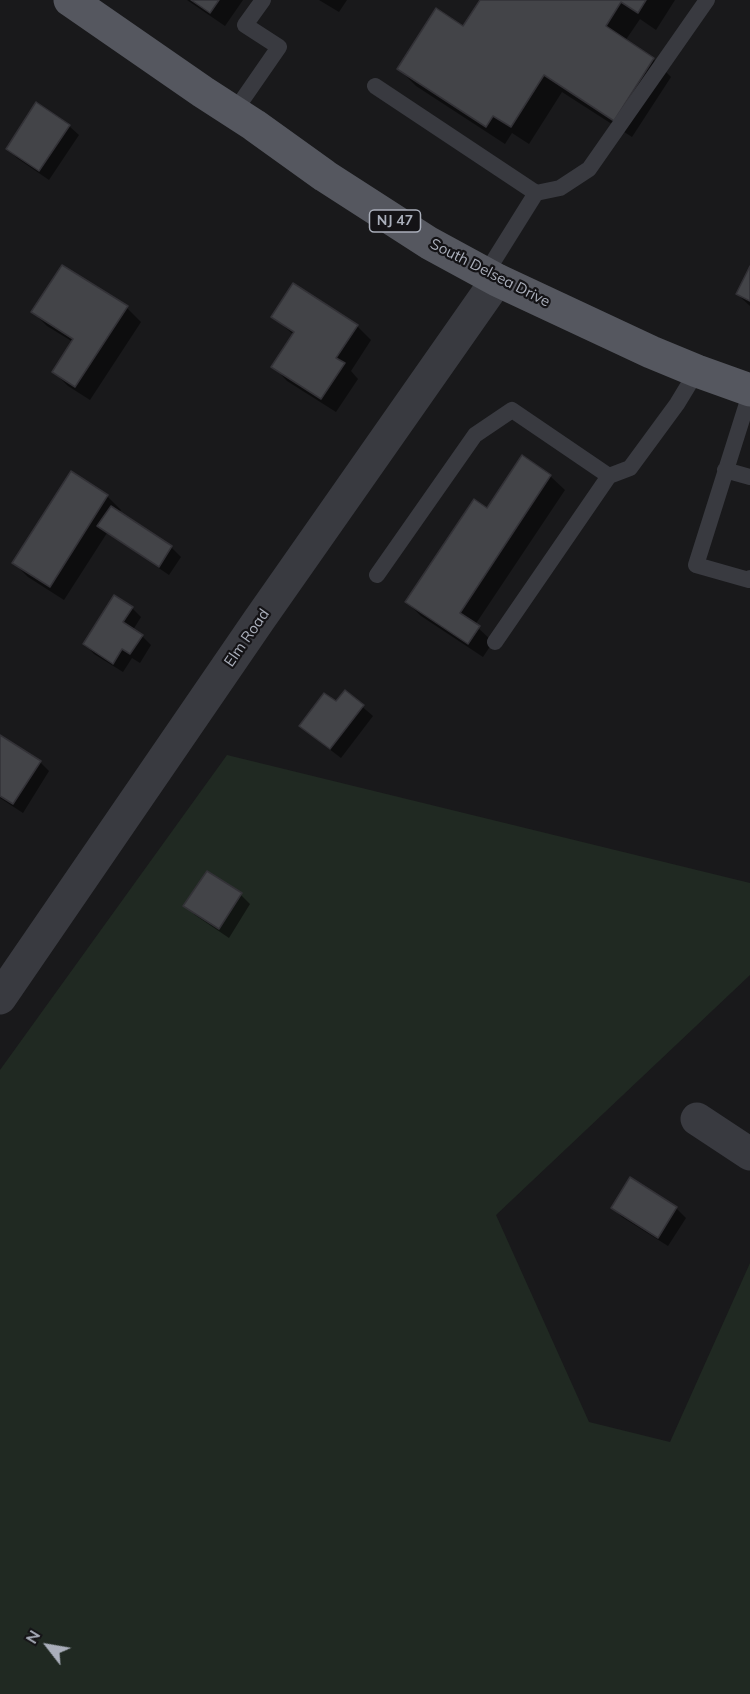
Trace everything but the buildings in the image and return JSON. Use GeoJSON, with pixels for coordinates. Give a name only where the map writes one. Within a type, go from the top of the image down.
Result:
{"type":"FeatureCollection","features":[{"type":"Feature","properties":{"kind":"main road","name":"South Delsea Drive"},"geometry":{"type":"LineString","coordinates":[[80,3],[325,176],[420,237],[492,277],[651,352],[750,392]]}},
{"type":"Feature","properties":{"kind":"street","name":"Elm Road"},"geometry":{"type":"LineString","coordinates":[[0,998],[492,277]]}},
{"type":"Feature","properties":{"kind":"street"},"geometry":{"type":"LineString","coordinates":[[697,1119],[750,1154]]}},
{"type":"Feature","properties":{"kind":"lane"},"geometry":{"type":"LineString","coordinates":[[234,112],[279,47],[245,25],[263,0]]}},
{"type":"Feature","properties":{"kind":"lane"},"geometry":{"type":"LineString","coordinates":[[375,86],[536,193],[560,188],[590,169],[707,0]]}},
{"type":"Feature","properties":{"kind":"lane"},"geometry":{"type":"LineString","coordinates":[[492,277],[536,193]]}},
{"type":"Feature","properties":{"kind":"lane"},"geometry":{"type":"LineString","coordinates":[[495,642],[609,476],[630,468],[677,404],[697,371]]}},
{"type":"Feature","properties":{"kind":"lane"},"geometry":{"type":"LineString","coordinates":[[750,392],[696,565],[749,580],[750,578]]}},
{"type":"Feature","properties":{"kind":"lane"},"geometry":{"type":"LineString","coordinates":[[377,575],[475,435],[512,411],[609,476]]}},
{"type":"Feature","properties":{"kind":"lane"},"geometry":{"type":"LineString","coordinates":[[725,470],[750,477]]}},
{"type":"Feature","properties":{"kind":"shaded area"},"geometry":{"type":"Polygon","coordinates":[[[227,755],[750,883],[750,975],[496,1215],[589,1422],[670,1442],[750,1263],[750,1694],[0,1694],[0,1070],[227,755]]]}}]}
